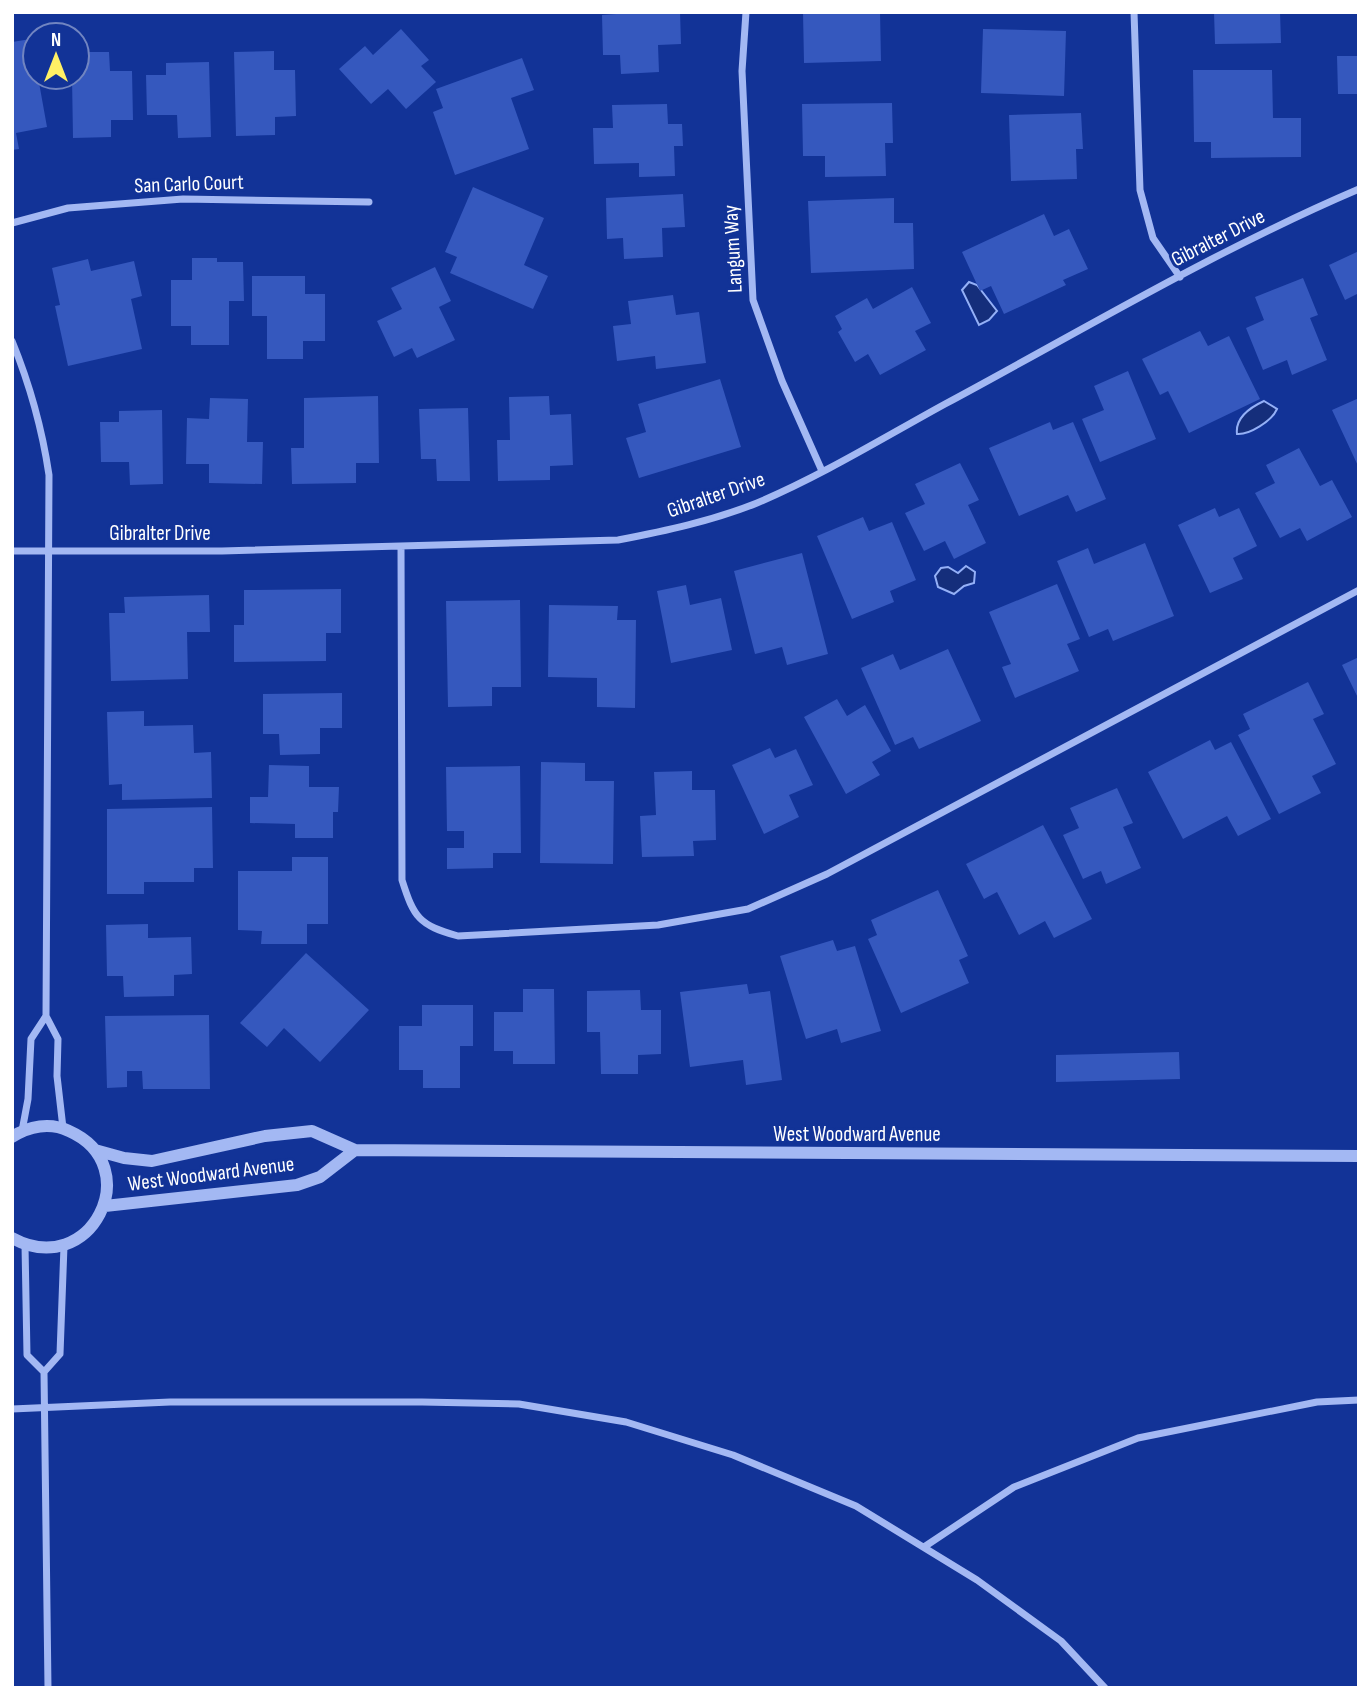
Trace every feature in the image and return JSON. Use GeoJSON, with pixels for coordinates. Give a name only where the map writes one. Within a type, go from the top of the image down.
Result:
{"type":"FeatureCollection","features":[{"type":"Feature","properties":{"kind":"street","name":"Langum Way"},"geometry":{"type":"LineString","coordinates":[[746,12],[742,71],[753,300],[782,381],[822,471]]}},
{"type":"Feature","properties":{"kind":"street"},"geometry":{"type":"LineString","coordinates":[[1134,12],[1140,190],[1153,238],[1180,277]]}},
{"type":"Feature","properties":{"kind":"street","name":"Gibralter Drive"},"geometry":{"type":"LineString","coordinates":[[12,551],[401,547],[618,540],[679,528],[756,503],[822,471],[1180,277],[1311,209],[1359,189]]}},
{"type":"Feature","properties":{"kind":"street","name":"San Carlo Court"},"geometry":{"type":"LineString","coordinates":[[12,223],[68,208],[183,199],[369,202]]}},
{"type":"Feature","properties":{"kind":"street"},"geometry":{"type":"LineString","coordinates":[[12,341],[31,388],[44,438],[49,475],[46,1016],[58,1039],[57,1076],[63,1128]]}},
{"type":"Feature","properties":{"kind":"street"},"geometry":{"type":"LineString","coordinates":[[401,547],[402,880],[412,911],[429,928],[458,936],[658,925],[748,908],[827,874],[1359,590]]}},
{"type":"Feature","properties":{"kind":"street"},"geometry":{"type":"LineString","coordinates":[[17,1134],[28,1099],[31,1039],[46,1016]]}},
{"type":"Feature","properties":{"kind":"street"},"geometry":{"type":"LineString","coordinates":[[12,1238],[25,1245],[44,1248],[64,1246],[81,1237],[96,1224],[105,1206],[107,1187],[104,1167],[95,1150],[81,1136],[63,1128],[42,1126],[17,1134]]}},
{"type":"Feature","properties":{"kind":"street","name":"West Woodward Avenue"},"geometry":{"type":"LineString","coordinates":[[95,1150],[124,1158],[152,1161],[265,1136],[312,1131],[355,1150],[1359,1156]]}},
{"type":"Feature","properties":{"kind":"street","name":"West Woodward Avenue"},"geometry":{"type":"LineString","coordinates":[[105,1206],[297,1185],[320,1177],[355,1150]]}},
{"type":"Feature","properties":{"kind":"street"},"geometry":{"type":"LineString","coordinates":[[25,1245],[27,1355],[44,1372]]}},
{"type":"Feature","properties":{"kind":"street"},"geometry":{"type":"LineString","coordinates":[[48,1688],[44,1372],[60,1354],[64,1246]]}},
{"type":"Feature","properties":{"kind":"street"},"geometry":{"type":"LineString","coordinates":[[924,1547],[1014,1487],[1138,1438],[1317,1402],[1359,1400]]}},
{"type":"Feature","properties":{"kind":"street"},"geometry":{"type":"LineString","coordinates":[[12,1409],[170,1402],[519,1404],[626,1422],[733,1455],[856,1506],[977,1580],[1061,1641],[1105,1688]]}},
{"type":"Feature","properties":{"kind":"water"},"geometry":{"type":"Polygon","coordinates":[[[969,282],[977,285],[997,311],[989,320],[979,325],[962,290],[969,282]]]}},
{"type":"Feature","properties":{"kind":"water"},"geometry":{"type":"Polygon","coordinates":[[[1264,401],[1277,409],[1274,414],[1254,430],[1237,434],[1241,418],[1264,401]]]}},
{"type":"Feature","properties":{"kind":"water"},"geometry":{"type":"Polygon","coordinates":[[[966,566],[975,572],[974,583],[964,586],[954,594],[938,587],[935,576],[941,568],[948,567],[958,573],[966,566]]]}},
{"type":"Feature","properties":{"kind":"building"},"geometry":{"type":"Polygon","coordinates":[[[680,12],[681,44],[658,45],[659,72],[621,74],[620,55],[603,55],[602,15],[680,12]]]}},
{"type":"Feature","properties":{"kind":"building"},"geometry":{"type":"Polygon","coordinates":[[[803,12],[880,12],[881,61],[804,63],[803,12]]]}},
{"type":"Feature","properties":{"kind":"building"},"geometry":{"type":"Polygon","coordinates":[[[1214,12],[1280,12],[1281,43],[1215,44],[1214,12]]]}},
{"type":"Feature","properties":{"kind":"building"},"geometry":{"type":"Polygon","coordinates":[[[401,29],[429,60],[421,66],[436,82],[406,109],[388,89],[371,104],[339,69],[365,46],[373,55],[401,29]]]}},
{"type":"Feature","properties":{"kind":"building"},"geometry":{"type":"Polygon","coordinates":[[[983,29],[1066,31],[1064,96],[981,93],[983,29]]]}},
{"type":"Feature","properties":{"kind":"building"},"geometry":{"type":"Polygon","coordinates":[[[21,41],[21,91],[41,91],[47,127],[16,133],[19,149],[12,150],[12,42],[21,41]]]}},
{"type":"Feature","properties":{"kind":"building"},"geometry":{"type":"Polygon","coordinates":[[[274,51],[274,70],[295,70],[296,116],[275,117],[275,135],[236,136],[234,52],[274,51]]]}},
{"type":"Feature","properties":{"kind":"building"},"geometry":{"type":"Polygon","coordinates":[[[91,52],[109,52],[110,71],[132,71],[133,120],[111,120],[111,137],[73,138],[72,91],[91,91],[91,52]]]}},
{"type":"Feature","properties":{"kind":"building"},"geometry":{"type":"Polygon","coordinates":[[[1337,56],[1359,56],[1359,94],[1338,94],[1337,56]]]}},
{"type":"Feature","properties":{"kind":"building"},"geometry":{"type":"Polygon","coordinates":[[[522,58],[534,90],[511,98],[529,149],[455,175],[433,112],[443,108],[436,89],[522,58]]]}},
{"type":"Feature","properties":{"kind":"building"},"geometry":{"type":"Polygon","coordinates":[[[209,62],[211,137],[178,138],[177,115],[147,115],[146,75],[166,75],[166,63],[209,62]]]}},
{"type":"Feature","properties":{"kind":"building"},"geometry":{"type":"Polygon","coordinates":[[[1193,70],[1272,70],[1273,118],[1301,118],[1301,157],[1211,158],[1211,142],[1194,142],[1193,70]]]}},
{"type":"Feature","properties":{"kind":"building"},"geometry":{"type":"Polygon","coordinates":[[[892,103],[893,143],[885,143],[886,176],[825,177],[825,156],[803,156],[802,104],[892,103]]]}},
{"type":"Feature","properties":{"kind":"building"},"geometry":{"type":"Polygon","coordinates":[[[667,104],[668,124],[682,124],[683,146],[674,146],[675,176],[639,177],[639,163],[594,164],[593,128],[613,128],[612,105],[667,104]]]}},
{"type":"Feature","properties":{"kind":"building"},"geometry":{"type":"Polygon","coordinates":[[[1081,113],[1083,149],[1076,149],[1077,179],[1011,181],[1009,115],[1081,113]]]}},
{"type":"Feature","properties":{"kind":"building"},"geometry":{"type":"Polygon","coordinates":[[[473,187],[544,218],[524,265],[548,276],[533,309],[450,273],[457,257],[445,252],[473,187]]]}},
{"type":"Feature","properties":{"kind":"building"},"geometry":{"type":"Polygon","coordinates":[[[683,194],[685,227],[662,228],[663,257],[624,259],[623,238],[607,239],[606,198],[683,194]]]}},
{"type":"Feature","properties":{"kind":"building"},"geometry":{"type":"Polygon","coordinates":[[[894,198],[894,223],[913,223],[914,269],[811,273],[808,201],[894,198]]]}},
{"type":"Feature","properties":{"kind":"building"},"geometry":{"type":"Polygon","coordinates":[[[1044,214],[1054,236],[1069,229],[1088,269],[1063,280],[1066,285],[1004,314],[991,286],[980,291],[962,252],[1044,214]]]}},
{"type":"Feature","properties":{"kind":"building"},"geometry":{"type":"Polygon","coordinates":[[[1359,251],[1359,293],[1345,300],[1329,265],[1359,251]]]}},
{"type":"Feature","properties":{"kind":"building"},"geometry":{"type":"Polygon","coordinates":[[[192,258],[243,262],[244,301],[229,301],[229,345],[191,345],[191,326],[171,326],[171,280],[192,280],[192,258]]]}},
{"type":"Feature","properties":{"kind":"building"},"geometry":{"type":"Polygon","coordinates":[[[88,259],[91,271],[134,261],[142,296],[131,299],[142,349],[68,366],[55,306],[60,305],[52,268],[88,259]]]}},
{"type":"Feature","properties":{"kind":"building"},"geometry":{"type":"Polygon","coordinates":[[[435,267],[451,301],[439,307],[455,340],[417,358],[412,348],[394,357],[377,321],[402,309],[391,288],[435,267]]]}},
{"type":"Feature","properties":{"kind":"building"},"geometry":{"type":"Polygon","coordinates":[[[252,276],[305,276],[305,294],[325,294],[325,341],[303,341],[303,359],[267,359],[267,316],[252,316],[252,276]]]}},
{"type":"Feature","properties":{"kind":"building"},"geometry":{"type":"Polygon","coordinates":[[[1303,278],[1318,315],[1310,318],[1327,360],[1292,375],[1287,360],[1263,370],[1246,328],[1264,320],[1255,297],[1303,278]]]}},
{"type":"Feature","properties":{"kind":"building"},"geometry":{"type":"Polygon","coordinates":[[[912,287],[931,323],[915,331],[926,350],[880,375],[868,354],[855,362],[838,332],[842,329],[835,316],[867,298],[873,309],[912,287]]]}},
{"type":"Feature","properties":{"kind":"building"},"geometry":{"type":"Polygon","coordinates":[[[673,295],[676,315],[699,312],[706,363],[656,369],[655,356],[617,361],[613,326],[631,324],[628,301],[673,295]]]}},
{"type":"Feature","properties":{"kind":"building"},"geometry":{"type":"Polygon","coordinates":[[[1200,331],[1208,346],[1229,336],[1260,399],[1189,433],[1168,391],[1160,395],[1142,359],[1200,331]]]}},
{"type":"Feature","properties":{"kind":"building"},"geometry":{"type":"Polygon","coordinates":[[[1128,371],[1156,439],[1100,462],[1082,419],[1104,410],[1094,386],[1128,371]]]}},
{"type":"Feature","properties":{"kind":"building"},"geometry":{"type":"Polygon","coordinates":[[[720,379],[741,447],[639,478],[626,438],[646,432],[638,404],[720,379]]]}},
{"type":"Feature","properties":{"kind":"building"},"geometry":{"type":"Polygon","coordinates":[[[378,396],[379,463],[356,463],[356,483],[292,484],[291,448],[304,448],[304,398],[378,396]]]}},
{"type":"Feature","properties":{"kind":"building"},"geometry":{"type":"Polygon","coordinates":[[[549,396],[550,415],[571,414],[573,465],[550,466],[550,480],[498,481],[497,440],[510,440],[509,397],[549,396]]]}},
{"type":"Feature","properties":{"kind":"building"},"geometry":{"type":"Polygon","coordinates":[[[210,398],[248,399],[247,442],[263,442],[262,484],[209,483],[209,464],[186,464],[187,418],[209,419],[210,398]]]}},
{"type":"Feature","properties":{"kind":"building"},"geometry":{"type":"Polygon","coordinates":[[[1359,398],[1359,468],[1332,410],[1359,398]]]}},
{"type":"Feature","properties":{"kind":"building"},"geometry":{"type":"Polygon","coordinates":[[[468,408],[470,481],[437,481],[436,459],[421,459],[419,409],[468,408]]]}},
{"type":"Feature","properties":{"kind":"building"},"geometry":{"type":"Polygon","coordinates":[[[162,410],[163,484],[130,485],[129,462],[101,462],[100,422],[119,422],[119,411],[162,410]]]}},
{"type":"Feature","properties":{"kind":"building"},"geometry":{"type":"Polygon","coordinates":[[[1050,422],[1053,430],[1073,422],[1106,499],[1076,512],[1068,495],[1019,516],[989,448],[1050,422]]]}},
{"type":"Feature","properties":{"kind":"building"},"geometry":{"type":"Polygon","coordinates":[[[1299,448],[1320,486],[1332,480],[1352,517],[1307,541],[1300,528],[1280,538],[1255,493],[1275,483],[1266,465],[1299,448]]]}},
{"type":"Feature","properties":{"kind":"building"},"geometry":{"type":"Polygon","coordinates":[[[960,463],[979,500],[968,505],[986,543],[954,559],[945,541],[924,551],[905,513],[925,504],[915,484],[960,463]]]}},
{"type":"Feature","properties":{"kind":"building"},"geometry":{"type":"Polygon","coordinates":[[[1215,508],[1219,517],[1239,508],[1257,546],[1233,558],[1243,579],[1210,593],[1178,525],[1215,508]]]}},
{"type":"Feature","properties":{"kind":"building"},"geometry":{"type":"Polygon","coordinates":[[[863,517],[869,531],[892,522],[916,580],[890,591],[894,602],[852,619],[817,536],[863,517]]]}},
{"type":"Feature","properties":{"kind":"building"},"geometry":{"type":"Polygon","coordinates":[[[1145,543],[1174,616],[1113,641],[1108,629],[1089,637],[1057,561],[1088,548],[1094,564],[1145,543]]]}},
{"type":"Feature","properties":{"kind":"building"},"geometry":{"type":"Polygon","coordinates":[[[802,553],[828,654],[787,665],[782,647],[755,654],[734,571],[802,553]]]}},
{"type":"Feature","properties":{"kind":"building"},"geometry":{"type":"Polygon","coordinates":[[[1057,584],[1080,639],[1067,644],[1079,671],[1015,698],[1002,667],[1011,664],[989,612],[1057,584]]]}},
{"type":"Feature","properties":{"kind":"building"},"geometry":{"type":"Polygon","coordinates":[[[686,585],[690,605],[721,598],[732,650],[671,663],[657,591],[686,585]]]}},
{"type":"Feature","properties":{"kind":"building"},"geometry":{"type":"Polygon","coordinates":[[[341,589],[341,633],[326,633],[326,661],[234,662],[234,625],[244,625],[244,590],[341,589]]]}},
{"type":"Feature","properties":{"kind":"building"},"geometry":{"type":"Polygon","coordinates":[[[209,595],[210,632],[187,632],[188,679],[111,681],[109,613],[125,613],[124,597],[209,595]]]}},
{"type":"Feature","properties":{"kind":"building"},"geometry":{"type":"Polygon","coordinates":[[[520,600],[521,687],[492,687],[492,706],[448,707],[446,601],[520,600]]]}},
{"type":"Feature","properties":{"kind":"building"},"geometry":{"type":"Polygon","coordinates":[[[549,605],[618,606],[617,620],[636,620],[635,708],[597,707],[597,678],[548,677],[549,605]]]}},
{"type":"Feature","properties":{"kind":"building"},"geometry":{"type":"Polygon","coordinates":[[[948,649],[981,721],[919,749],[913,737],[895,745],[861,668],[893,654],[900,670],[948,649]]]}},
{"type":"Feature","properties":{"kind":"building"},"geometry":{"type":"Polygon","coordinates":[[[1359,657],[1359,700],[1342,665],[1359,657]]]}},
{"type":"Feature","properties":{"kind":"building"},"geometry":{"type":"Polygon","coordinates":[[[1308,682],[1324,714],[1313,719],[1336,764],[1312,776],[1321,793],[1279,814],[1238,735],[1250,729],[1243,714],[1308,682]]]}},
{"type":"Feature","properties":{"kind":"building"},"geometry":{"type":"Polygon","coordinates":[[[342,693],[342,728],[320,728],[320,754],[280,755],[279,734],[263,734],[263,694],[342,693]]]}},
{"type":"Feature","properties":{"kind":"building"},"geometry":{"type":"Polygon","coordinates":[[[837,699],[847,716],[865,705],[891,751],[872,762],[880,775],[846,794],[804,717],[837,699]]]}},
{"type":"Feature","properties":{"kind":"building"},"geometry":{"type":"Polygon","coordinates":[[[144,711],[144,726],[193,725],[194,753],[211,752],[212,798],[122,800],[122,784],[109,785],[107,712],[144,711]]]}},
{"type":"Feature","properties":{"kind":"building"},"geometry":{"type":"Polygon","coordinates":[[[1210,740],[1215,750],[1231,742],[1271,819],[1238,836],[1227,816],[1183,839],[1148,772],[1210,740]]]}},
{"type":"Feature","properties":{"kind":"building"},"geometry":{"type":"Polygon","coordinates":[[[770,748],[775,758],[796,749],[813,785],[789,795],[799,817],[764,834],[732,765],[770,748]]]}},
{"type":"Feature","properties":{"kind":"building"},"geometry":{"type":"Polygon","coordinates":[[[541,762],[585,763],[585,781],[614,781],[613,864],[540,863],[541,762]]]}},
{"type":"Feature","properties":{"kind":"building"},"geometry":{"type":"Polygon","coordinates":[[[269,765],[309,766],[309,787],[339,787],[338,812],[333,812],[333,838],[295,838],[295,824],[250,823],[250,797],[268,797],[269,765]]]}},
{"type":"Feature","properties":{"kind":"building"},"geometry":{"type":"Polygon","coordinates":[[[520,766],[521,853],[493,853],[493,868],[447,869],[447,848],[464,848],[464,831],[447,831],[446,767],[520,766]]]}},
{"type":"Feature","properties":{"kind":"building"},"geometry":{"type":"Polygon","coordinates":[[[692,771],[692,790],[715,790],[716,840],[693,841],[694,856],[642,857],[640,816],[656,815],[654,772],[692,771]]]}},
{"type":"Feature","properties":{"kind":"building"},"geometry":{"type":"Polygon","coordinates":[[[1117,788],[1133,823],[1123,827],[1141,868],[1106,884],[1101,871],[1083,879],[1063,835],[1079,828],[1070,808],[1117,788]]]}},
{"type":"Feature","properties":{"kind":"building"},"geometry":{"type":"Polygon","coordinates":[[[212,807],[213,868],[194,868],[194,882],[144,882],[144,894],[107,894],[107,809],[212,807]]]}},
{"type":"Feature","properties":{"kind":"building"},"geometry":{"type":"Polygon","coordinates":[[[1043,825],[1092,919],[1054,938],[1045,921],[1019,935],[997,892],[984,899],[966,864],[1043,825]]]}},
{"type":"Feature","properties":{"kind":"building"},"geometry":{"type":"Polygon","coordinates":[[[292,857],[328,857],[328,924],[307,924],[307,944],[261,944],[262,931],[238,930],[238,871],[292,871],[292,857]]]}},
{"type":"Feature","properties":{"kind":"building"},"geometry":{"type":"Polygon","coordinates":[[[938,890],[968,956],[959,960],[969,983],[901,1013],[868,939],[877,935],[871,920],[938,890]]]}},
{"type":"Feature","properties":{"kind":"building"},"geometry":{"type":"Polygon","coordinates":[[[148,924],[148,938],[191,937],[192,974],[174,975],[174,996],[124,997],[123,976],[107,976],[106,925],[148,924]]]}},
{"type":"Feature","properties":{"kind":"building"},"geometry":{"type":"Polygon","coordinates":[[[833,940],[837,951],[855,946],[881,1031],[841,1043],[837,1029],[806,1039],[780,956],[833,940]]]}},
{"type":"Feature","properties":{"kind":"building"},"geometry":{"type":"Polygon","coordinates":[[[306,953],[369,1010],[320,1062],[284,1028],[267,1047],[240,1023],[306,953]]]}},
{"type":"Feature","properties":{"kind":"building"},"geometry":{"type":"Polygon","coordinates":[[[747,984],[749,994],[770,991],[782,1080],[746,1085],[743,1060],[690,1067],[680,992],[747,984]]]}},
{"type":"Feature","properties":{"kind":"building"},"geometry":{"type":"Polygon","coordinates":[[[523,989],[554,989],[555,1064],[513,1064],[513,1051],[494,1051],[494,1012],[523,1012],[523,989]]]}},
{"type":"Feature","properties":{"kind":"building"},"geometry":{"type":"Polygon","coordinates":[[[640,990],[641,1010],[661,1010],[661,1054],[638,1055],[638,1074],[601,1074],[600,1032],[587,1032],[587,991],[640,990]]]}},
{"type":"Feature","properties":{"kind":"building"},"geometry":{"type":"Polygon","coordinates":[[[422,1005],[473,1005],[473,1046],[460,1046],[460,1088],[423,1088],[423,1070],[399,1070],[399,1026],[422,1026],[422,1005]]]}},
{"type":"Feature","properties":{"kind":"building"},"geometry":{"type":"Polygon","coordinates":[[[209,1015],[210,1089],[143,1089],[142,1071],[127,1071],[127,1087],[107,1088],[105,1016],[209,1015]]]}},
{"type":"Feature","properties":{"kind":"building"},"geometry":{"type":"Polygon","coordinates":[[[1179,1052],[1180,1079],[1056,1082],[1056,1055],[1179,1052]]]}}]}
